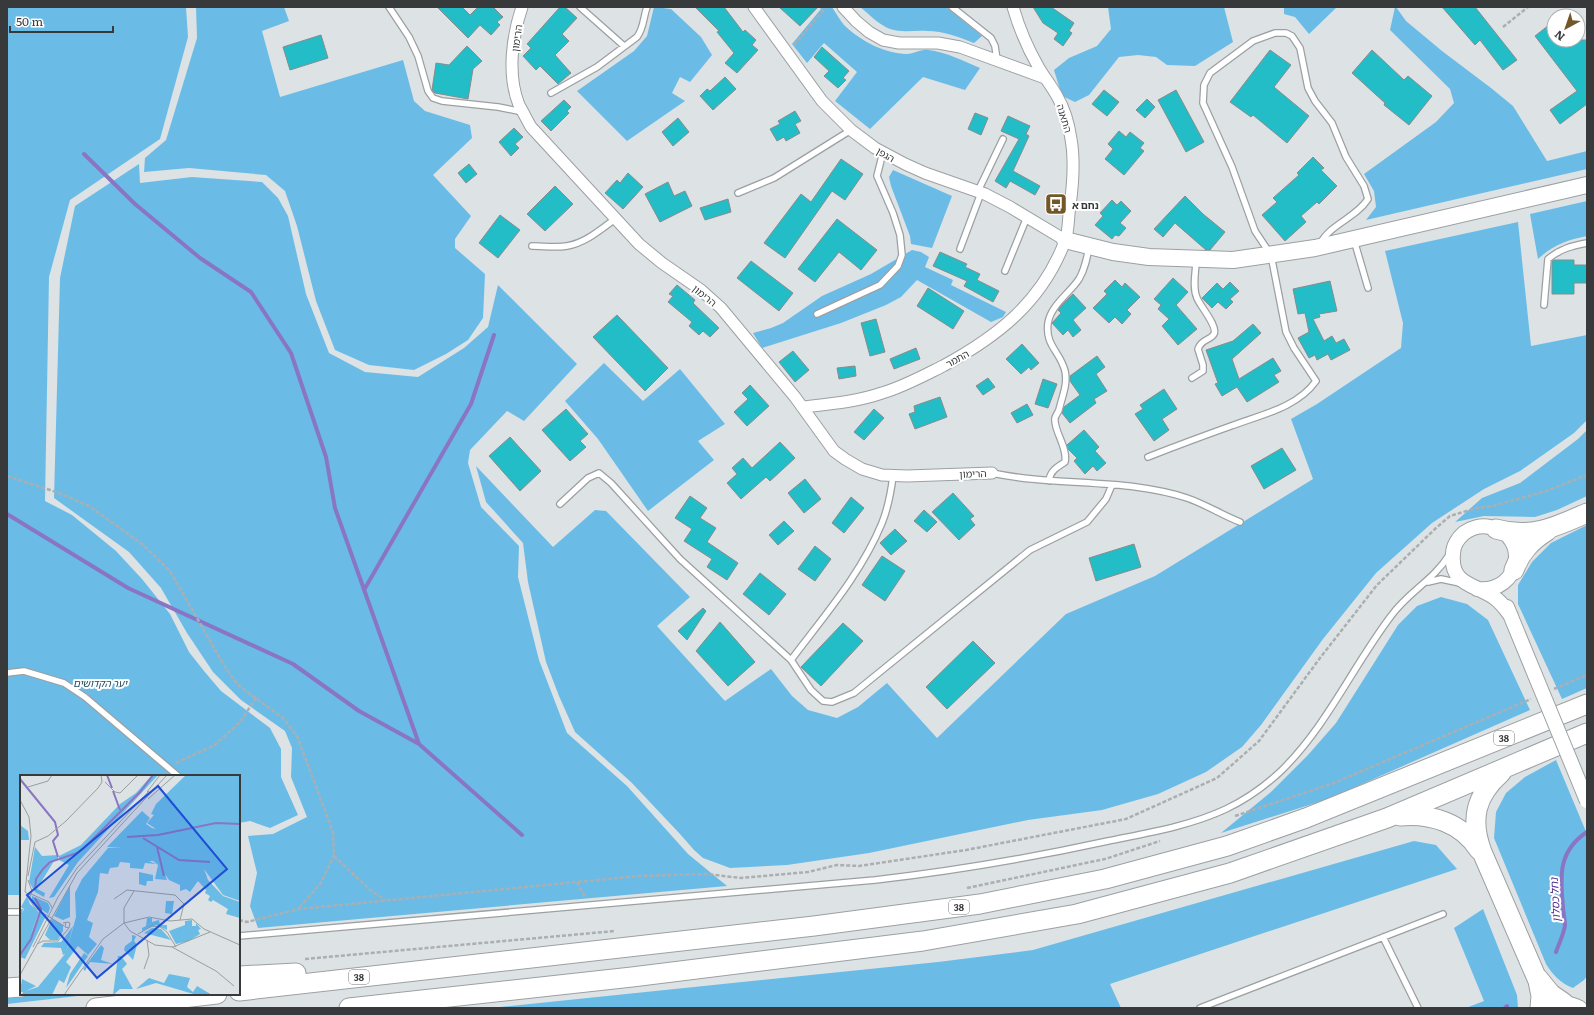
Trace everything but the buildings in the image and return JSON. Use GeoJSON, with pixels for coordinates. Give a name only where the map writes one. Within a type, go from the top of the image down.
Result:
{"type":"FeatureCollection","features":[{"type":"Feature","properties":{"kind":"highway"},"geometry":{"type":"LineString","coordinates":[[1496,529],[1514,533],[1544,530],[1587,513]]}},
{"type":"Feature","properties":{"kind":"highway"},"geometry":{"type":"LineString","coordinates":[[1512,572],[1521,554],[1528,545],[1560,524]]}},
{"type":"Feature","properties":{"kind":"highway","name":"38"},"geometry":{"type":"LineString","coordinates":[[240,991],[814,926],[980,904],[1105,880],[1227,846],[1306,818],[1587,704]]}},
{"type":"Feature","properties":{"kind":"highway"},"geometry":{"type":"LineString","coordinates":[[349,1008],[640,976],[923,941],[1077,914],[1230,873],[1387,818],[1587,733]]}},
{"type":"Feature","properties":{"kind":"highway"},"geometry":{"type":"LineString","coordinates":[[1507,767],[1486,789],[1478,805],[1476,814],[1476,832],[1485,860],[1535,973],[1541,991],[1540,1008]]}},
{"type":"Feature","properties":{"kind":"highway"},"geometry":{"type":"LineString","coordinates":[[1387,818],[1412,815],[1444,821],[1454,826],[1471,839],[1485,860]]}},
{"type":"Feature","properties":{"kind":"highway"},"geometry":{"type":"LineString","coordinates":[[240,976],[479,964]]}},
{"type":"Feature","properties":{"kind":"highway"},"geometry":{"type":"LineString","coordinates":[[1535,973],[1546,989],[1571,1005]]}},
{"type":"Feature","properties":{"kind":"highway"},"geometry":{"type":"LineString","coordinates":[[7,988],[20,987]]}},
{"type":"Feature","properties":{"kind":"highway"},"geometry":{"type":"LineString","coordinates":[[96,1008],[208,995]]}},
{"type":"Feature","properties":{"kind":"main road"},"geometry":{"type":"LineString","coordinates":[[1065,240],[1113,252],[1149,257],[1233,260],[1319,247],[1587,185]]}},
{"type":"Feature","properties":{"kind":"street","name":"הרימון"},"geometry":{"type":"LineString","coordinates":[[522,7],[514,37],[513,76],[519,104],[531,127],[615,219],[650,254],[701,290],[736,324],[802,407],[834,451],[862,469],[882,475],[992,473]]}},
{"type":"Feature","properties":{"kind":"street","name":"הגפן"},"geometry":{"type":"LineString","coordinates":[[754,7],[822,101],[851,130],[883,152],[925,174],[980,192],[1027,217],[1065,240]]}},
{"type":"Feature","properties":{"kind":"street"},"geometry":{"type":"LineString","coordinates":[[843,7],[869,32],[883,40],[899,43],[938,43],[960,47],[1045,78]]}},
{"type":"Feature","properties":{"kind":"street","name":"התאנה"},"geometry":{"type":"LineString","coordinates":[[1013,7],[1026,42],[1045,78],[1058,98],[1066,118],[1071,139],[1074,164],[1065,240]]}},
{"type":"Feature","properties":{"kind":"street","name":"התמר"},"geometry":{"type":"LineString","coordinates":[[802,407],[842,403],[882,393],[919,379],[979,345],[1008,323],[1028,304],[1043,285],[1065,240]]}},
{"type":"Feature","properties":{"kind":"street"},"geometry":{"type":"LineString","coordinates":[[1511,616],[1496,598],[1460,579],[1455,570],[1452,556],[1455,546],[1460,538],[1472,529],[1486,526],[1496,529],[1508,537],[1513,546],[1516,560],[1507,584],[1507,605],[1587,801]]}},
{"type":"Feature","properties":{"kind":"street"},"geometry":{"type":"LineString","coordinates":[[1473,587],[1487,590],[1496,587],[1505,582],[1512,572]]}},
{"type":"Feature","properties":{"kind":"street"},"geometry":{"type":"LineString","coordinates":[[1546,1008],[1555,1004],[1571,1005],[1587,998]]}},
{"type":"Feature","properties":{"kind":"lane"},"geometry":{"type":"LineString","coordinates":[[390,7],[409,37],[418,56],[428,91],[433,98],[442,101],[498,107],[523,112]]}},
{"type":"Feature","properties":{"kind":"lane"},"geometry":{"type":"LineString","coordinates":[[580,7],[624,46]]}},
{"type":"Feature","properties":{"kind":"lane"},"geometry":{"type":"LineString","coordinates":[[551,93],[597,67],[637,37],[641,31],[647,7]]}},
{"type":"Feature","properties":{"kind":"lane"},"geometry":{"type":"LineString","coordinates":[[952,7],[991,38],[995,46],[997,60]]}},
{"type":"Feature","properties":{"kind":"lane"},"geometry":{"type":"LineString","coordinates":[[1148,457],[1236,424],[1262,416],[1287,405],[1310,389],[1316,381],[1294,348],[1286,332],[1271,255],[1255,231],[1232,167],[1203,103],[1204,85],[1210,73],[1253,41],[1275,33],[1286,33],[1292,36],[1300,48],[1308,88],[1315,101],[1332,123],[1346,157],[1364,186],[1368,199],[1352,217],[1324,237],[1319,247]]}},
{"type":"Feature","properties":{"kind":"lane"},"geometry":{"type":"LineString","coordinates":[[738,193],[774,178],[851,130]]}},
{"type":"Feature","properties":{"kind":"lane"},"geometry":{"type":"LineString","coordinates":[[960,249],[980,192],[1003,139]]}},
{"type":"Feature","properties":{"kind":"lane"},"geometry":{"type":"LineString","coordinates":[[817,314],[880,285],[898,266],[902,255],[900,235],[893,213],[877,176],[883,152]]}},
{"type":"Feature","properties":{"kind":"lane"},"geometry":{"type":"LineString","coordinates":[[1004,272],[1027,217]]}},
{"type":"Feature","properties":{"kind":"lane"},"geometry":{"type":"LineString","coordinates":[[532,246],[566,246],[577,243],[593,235],[615,219]]}},
{"type":"Feature","properties":{"kind":"lane"},"geometry":{"type":"LineString","coordinates":[[1354,239],[1368,288]]}},
{"type":"Feature","properties":{"kind":"lane"},"geometry":{"type":"LineString","coordinates":[[1544,305],[1548,259],[1566,247],[1587,243]]}},
{"type":"Feature","properties":{"kind":"lane"},"geometry":{"type":"LineString","coordinates":[[1048,481],[1055,468],[1065,462],[1066,455],[1055,419],[1066,385],[1065,372],[1061,360],[1049,342],[1048,322],[1052,312],[1079,280],[1089,246]]}},
{"type":"Feature","properties":{"kind":"lane"},"geometry":{"type":"LineString","coordinates":[[1192,378],[1203,371],[1203,365],[1198,349],[1200,343],[1212,336],[1214,333],[1214,327],[1197,298],[1195,286],[1196,259]]}},
{"type":"Feature","properties":{"kind":"lane"},"geometry":{"type":"LineString","coordinates":[[560,504],[588,478],[599,473],[611,483],[680,559],[791,660],[811,690],[823,701],[832,702],[854,692],[1030,550],[1087,522],[1106,499],[1112,485]]}},
{"type":"Feature","properties":{"kind":"lane"},"geometry":{"type":"LineString","coordinates":[[992,473],[1048,481],[1137,487],[1187,498],[1240,522]]}},
{"type":"Feature","properties":{"kind":"lane"},"geometry":{"type":"LineString","coordinates":[[791,660],[852,580],[882,523],[890,496],[893,476]]}},
{"type":"Feature","properties":{"kind":"lane"},"geometry":{"type":"LineString","coordinates":[[240,936],[841,884],[951,871],[1112,841],[1211,816],[1254,793],[1277,775],[1321,722],[1391,615],[1403,601],[1440,569],[1455,546]]}},
{"type":"Feature","properties":{"kind":"lane"},"geometry":{"type":"LineString","coordinates":[[1422,584],[1431,580],[1441,579],[1473,587]]}},
{"type":"Feature","properties":{"kind":"lane"},"geometry":{"type":"LineString","coordinates":[[7,673],[24,671],[64,683],[85,697],[177,775]]}},
{"type":"Feature","properties":{"kind":"lane"},"geometry":{"type":"LineString","coordinates":[[7,912],[20,912]]}},
{"type":"Feature","properties":{"kind":"lane"},"geometry":{"type":"LineString","coordinates":[[1200,1008],[1443,914]]}},
{"type":"Feature","properties":{"kind":"lane"},"geometry":{"type":"LineString","coordinates":[[1383,937],[1418,1008]]}},
{"type":"Feature","properties":{"kind":"path"},"geometry":{"type":"LineString","coordinates":[[787,53],[826,7]]}},
{"type":"Feature","properties":{"kind":"path"},"geometry":{"type":"LineString","coordinates":[[1503,27],[1528,7]]}},
{"type":"Feature","properties":{"kind":"path"},"geometry":{"type":"LineString","coordinates":[[7,476],[59,493],[89,506],[142,544],[170,571],[225,666],[239,686],[283,718],[297,736],[333,832],[334,856],[320,884],[299,909]]}},
{"type":"Feature","properties":{"kind":"path"},"geometry":{"type":"LineString","coordinates":[[240,920],[247,922],[299,909],[639,876],[706,874],[741,878],[808,872],[837,865],[859,866],[966,850],[1126,819],[1217,778],[1259,741],[1320,658],[1377,585],[1450,516],[1546,491],[1587,476]]}},
{"type":"Feature","properties":{"kind":"path"},"geometry":{"type":"LineString","coordinates":[[167,767],[215,746],[240,722],[256,698]]}},
{"type":"Feature","properties":{"kind":"path"},"geometry":{"type":"LineString","coordinates":[[334,856],[370,890],[386,900]]}},
{"type":"Feature","properties":{"kind":"path"},"geometry":{"type":"LineString","coordinates":[[577,882],[590,905]]}},
{"type":"Feature","properties":{"kind":"green space","name":"יער הקדושים"},"geometry":{"type":"Polygon","coordinates":[[[7,7],[186,7],[188,37],[160,139],[70,200],[49,277],[45,501],[72,515],[116,551],[142,579],[170,614],[189,652],[221,691],[270,728],[281,749],[281,777],[298,815],[270,828],[250,821],[240,823],[240,775],[20,775],[20,895],[7,895],[7,7]]]}},
{"type":"Feature","properties":{"kind":"green space"},"geometry":{"type":"Polygon","coordinates":[[[196,7],[284,7],[289,21],[262,31],[280,97],[403,60],[414,101],[425,111],[470,125],[472,138],[433,175],[471,216],[455,239],[455,248],[485,274],[483,318],[468,340],[446,354],[414,370],[369,365],[335,350],[316,301],[297,226],[285,191],[266,175],[189,168],[144,172],[145,158],[166,140],[197,38],[196,7]]]}},
{"type":"Feature","properties":{"kind":"green space"},"geometry":{"type":"Polygon","coordinates":[[[654,7],[671,9],[701,37],[712,55],[690,82],[680,77],[672,93],[685,101],[627,141],[577,91],[634,51],[647,36],[654,7]]]}},
{"type":"Feature","properties":{"kind":"green space"},"geometry":{"type":"Polygon","coordinates":[[[819,7],[832,7],[850,31],[881,49],[890,52],[907,54],[925,50],[935,51],[955,57],[980,68],[965,90],[923,77],[870,129],[835,101],[857,72],[824,43],[807,63],[792,44],[821,9],[819,7]]]}},
{"type":"Feature","properties":{"kind":"green space"},"geometry":{"type":"Polygon","coordinates":[[[860,7],[946,7],[982,36],[974,43],[951,35],[933,31],[904,31],[890,29],[882,25],[860,7]]]}},
{"type":"Feature","properties":{"kind":"green space"},"geometry":{"type":"Polygon","coordinates":[[[1108,7],[1224,7],[1233,42],[1195,66],[1167,65],[1156,57],[1138,55],[1119,57],[1089,95],[1075,102],[1062,96],[1054,70],[1069,58],[1097,46],[1111,29],[1108,7]]]}},
{"type":"Feature","properties":{"kind":"green space"},"geometry":{"type":"Polygon","coordinates":[[[1284,7],[1337,7],[1309,34],[1295,17],[1284,14],[1284,7]]]}},
{"type":"Feature","properties":{"kind":"green space"},"geometry":{"type":"Polygon","coordinates":[[[1395,7],[1406,21],[1513,106],[1547,161],[1587,151],[1587,169],[1366,220],[1376,207],[1374,191],[1364,174],[1436,122],[1454,103],[1450,89],[1390,30],[1395,7]]]}},
{"type":"Feature","properties":{"kind":"green space"},"geometry":{"type":"Polygon","coordinates":[[[139,164],[140,183],[192,177],[262,182],[278,198],[288,216],[306,294],[329,353],[365,372],[418,377],[464,348],[488,327],[498,285],[577,364],[524,421],[507,411],[470,450],[468,463],[481,507],[519,546],[518,577],[539,660],[567,733],[627,786],[688,854],[727,886],[258,928],[250,906],[257,873],[248,836],[273,834],[307,817],[291,777],[292,748],[285,731],[241,700],[213,672],[187,633],[161,588],[129,552],[54,498],[60,278],[75,206],[139,164]]]}},
{"type":"Feature","properties":{"kind":"green space"},"geometry":{"type":"Polygon","coordinates":[[[893,170],[952,196],[932,248],[911,244],[910,236],[891,186],[889,177],[893,170]]]}},
{"type":"Feature","properties":{"kind":"green space"},"geometry":{"type":"Polygon","coordinates":[[[1587,201],[1587,236],[1573,239],[1561,244],[1549,250],[1538,259],[1530,214],[1587,201]]]}},
{"type":"Feature","properties":{"kind":"green space"},"geometry":{"type":"Polygon","coordinates":[[[1518,222],[1531,346],[1587,335],[1587,420],[1574,433],[1520,471],[1484,489],[1432,523],[1376,573],[1323,639],[1261,725],[1242,747],[1206,772],[1158,794],[1102,810],[1028,820],[869,853],[787,865],[730,868],[703,858],[631,782],[575,732],[546,662],[528,582],[523,543],[486,502],[476,466],[553,547],[595,510],[606,511],[690,597],[657,626],[725,701],[771,669],[792,696],[808,710],[837,718],[858,707],[887,683],[937,738],[1066,614],[1155,576],[1313,479],[1291,419],[1317,404],[1401,348],[1403,323],[1385,251],[1518,222]]]}},
{"type":"Feature","properties":{"kind":"green space"},"geometry":{"type":"Polygon","coordinates":[[[912,250],[921,252],[929,257],[925,267],[953,280],[951,285],[1006,312],[1003,317],[991,322],[917,280],[901,297],[886,305],[841,323],[762,348],[753,333],[783,323],[822,296],[871,274],[912,250]]]}},
{"type":"Feature","properties":{"kind":"green space"},"geometry":{"type":"Polygon","coordinates":[[[604,363],[643,401],[680,369],[725,424],[698,441],[714,460],[648,511],[598,439],[565,401],[604,363]]]}},
{"type":"Feature","properties":{"kind":"green space"},"geometry":{"type":"Polygon","coordinates":[[[1587,430],[1587,496],[1557,510],[1535,517],[1484,516],[1455,522],[1482,498],[1520,483],[1578,439],[1587,430]]]}},
{"type":"Feature","properties":{"kind":"green space"},"geometry":{"type":"Polygon","coordinates":[[[1587,525],[1587,688],[1562,699],[1518,604],[1518,585],[1532,562],[1551,543],[1587,525]]]}},
{"type":"Feature","properties":{"kind":"green space"},"geometry":{"type":"Polygon","coordinates":[[[1441,597],[1467,604],[1488,620],[1530,710],[1328,799],[1221,833],[1271,792],[1308,755],[1336,723],[1398,625],[1417,606],[1441,597]]]}},
{"type":"Feature","properties":{"kind":"green space"},"geometry":{"type":"Polygon","coordinates":[[[1556,760],[1587,834],[1587,976],[1573,988],[1564,984],[1557,978],[1546,964],[1494,838],[1496,812],[1506,793],[1525,777],[1556,760]]]}},
{"type":"Feature","properties":{"kind":"green space"},"geometry":{"type":"Polygon","coordinates":[[[1414,841],[1436,845],[1457,869],[1110,984],[1121,1008],[490,1008],[938,962],[1033,950],[1414,841]]]}},
{"type":"Feature","properties":{"kind":"green space"},"geometry":{"type":"Polygon","coordinates":[[[1483,909],[1517,995],[1518,1008],[1466,1008],[1484,1001],[1454,928],[1483,909]]]}},
{"type":"Feature","properties":{"kind":"green space"},"geometry":{"type":"Polygon","coordinates":[[[24,995],[86,995],[7,1004],[7,996],[24,995]]]}},
{"type":"Feature","properties":{"kind":"waterway"},"geometry":{"type":"LineString","coordinates":[[84,154],[135,204],[200,258],[251,292],[291,353],[326,457],[335,508],[419,744]]}},
{"type":"Feature","properties":{"kind":"waterway"},"geometry":{"type":"LineString","coordinates":[[364,590],[471,404],[494,335]]}},
{"type":"Feature","properties":{"kind":"waterway"},"geometry":{"type":"LineString","coordinates":[[7,514],[128,588],[293,664],[359,711],[419,744],[522,835]]}},
{"type":"Feature","properties":{"kind":"waterway","name":"נחל כסלון"},"geometry":{"type":"LineString","coordinates":[[1556,952],[1563,935],[1565,925],[1561,885],[1563,865],[1571,847],[1587,832]]}},
{"type":"Feature","properties":{"kind":"place","name":"נחם א"},"geometry":{"type":"Point","coordinates":[1056,204]}}]}
